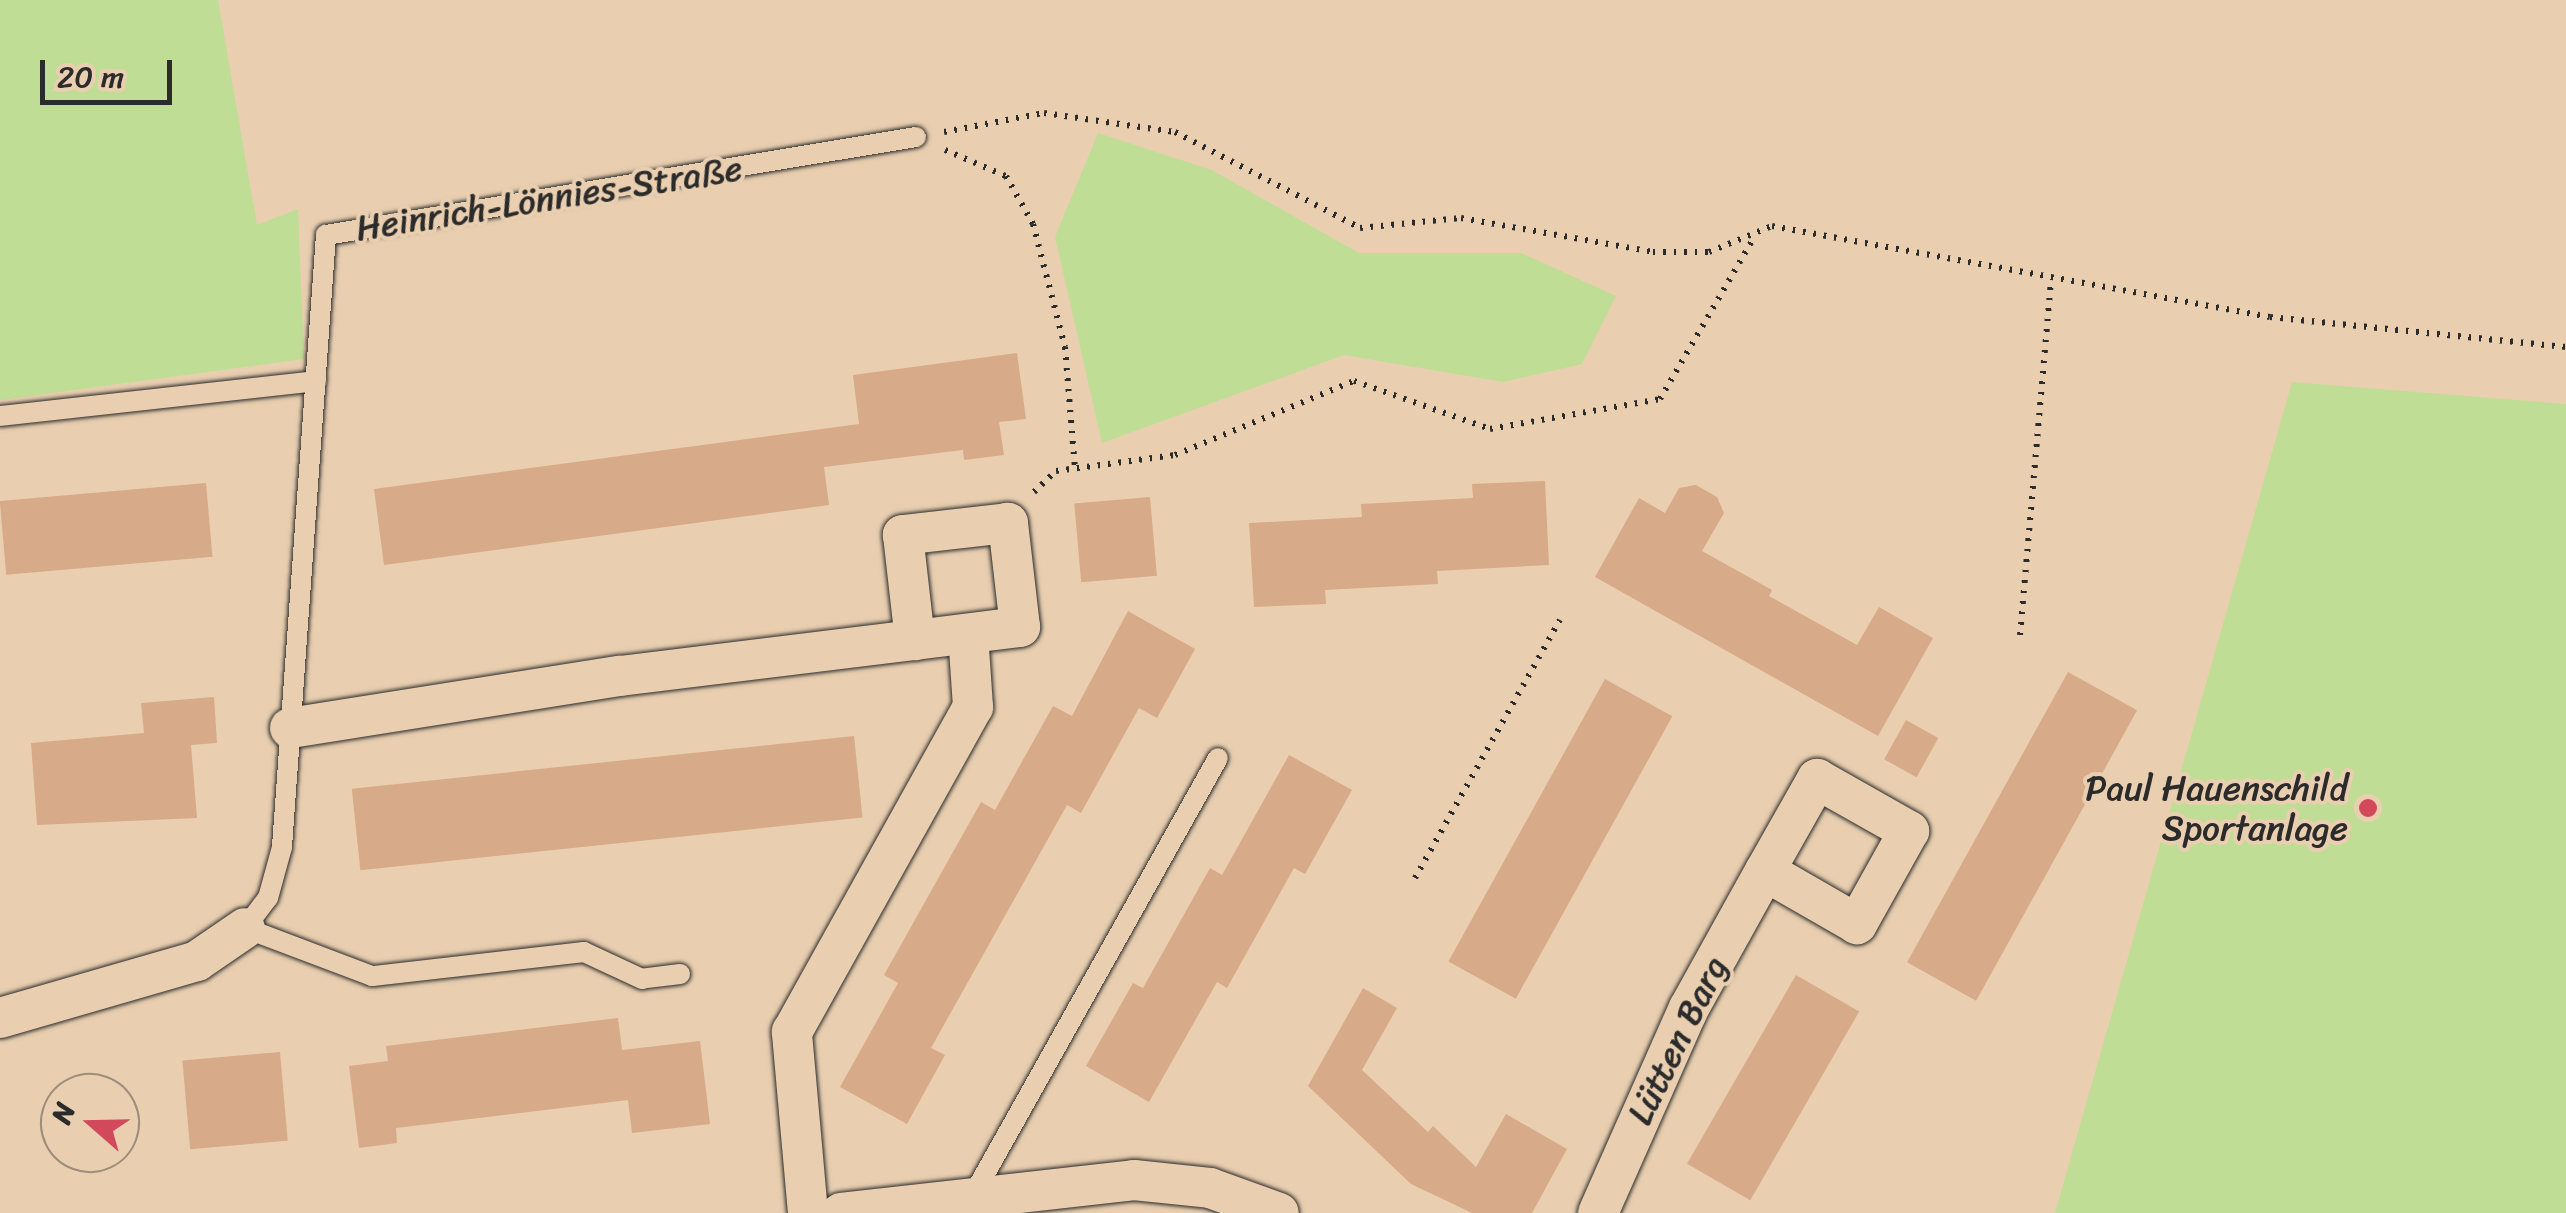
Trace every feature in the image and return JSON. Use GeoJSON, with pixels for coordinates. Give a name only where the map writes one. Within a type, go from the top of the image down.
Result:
{"type":"FeatureCollection","features":[{"type":"Feature","properties":{"kind":"street"},"geometry":{"type":"LineString","coordinates":[[290,728],[1020,628],[1008,523],[903,535],[915,640]]}},
{"type":"Feature","properties":{"kind":"street"},"geometry":{"type":"LineString","coordinates":[[808,1213],[792,1032],[973,707],[968,634]]}},
{"type":"Feature","properties":{"kind":"street","name":"Lütten Barg"},"geometry":{"type":"LineString","coordinates":[[1598,1213],[1659,1068],[1764,872]]}},
{"type":"Feature","properties":{"kind":"street","name":"Heinrich-Lönnies-Straße"},"geometry":{"type":"LineString","coordinates":[[0,1018],[197,961],[246,928]]}},
{"type":"Feature","properties":{"kind":"street"},"geometry":{"type":"LineString","coordinates":[[841,1213],[1153,1180],[1230,1194],[1279,1213]]}},
{"type":"Feature","properties":{"kind":"lane","name":"Heinrich-Lönnies-Straße"},"geometry":{"type":"LineString","coordinates":[[246,928],[278,868],[326,235],[916,137]]}},
{"type":"Feature","properties":{"kind":"lane"},"geometry":{"type":"LineString","coordinates":[[0,416],[316,381]]}},
{"type":"Feature","properties":{"kind":"lane"},"geometry":{"type":"LineString","coordinates":[[972,1197],[1218,758]]}},
{"type":"Feature","properties":{"kind":"lane"},"geometry":{"type":"LineString","coordinates":[[246,928],[372,976],[584,952],[642,979],[680,974]]}},
{"type":"Feature","properties":{"kind":"path"},"geometry":{"type":"LineString","coordinates":[[916,137],[1044,113],[1176,132],[1360,228],[1461,218],[1653,252],[1708,252],[1754,238],[1772,226],[2270,318],[2566,346]]}},
{"type":"Feature","properties":{"kind":"path"},"geometry":{"type":"LineString","coordinates":[[916,137],[1006,176],[1033,224],[1065,347],[1075,468],[1175,455],[1354,381],[1490,429],[1656,400],[1670,390],[1754,238]]}},
{"type":"Feature","properties":{"kind":"path"},"geometry":{"type":"LineString","coordinates":[[2020,635],[2051,280]]}},
{"type":"Feature","properties":{"kind":"path"},"geometry":{"type":"LineString","coordinates":[[1415,878],[1560,620]]}},
{"type":"Feature","properties":{"kind":"green space"},"geometry":{"type":"Polygon","coordinates":[[[0,0],[218,0],[257,225],[298,209],[304,359],[0,400],[0,0]]]}},
{"type":"Feature","properties":{"kind":"green space"},"geometry":{"type":"Polygon","coordinates":[[[1098,133],[1212,170],[1359,253],[1521,253],[1616,296],[1582,364],[1503,382],[1344,355],[1102,443],[1055,237],[1098,133]]]}},
{"type":"Feature","properties":{"kind":"green space","name":"Paul Hauenschild Sportanlage"},"geometry":{"type":"Polygon","coordinates":[[[2292,382],[2566,404],[2566,1213],[2055,1213],[2292,382]]]}},
{"type":"Feature","properties":{"kind":"building"},"geometry":{"type":"Polygon","coordinates":[[[1017,353],[1026,419],[999,422],[1004,455],[964,460],[963,450],[824,467],[829,505],[384,565],[374,489],[859,424],[853,375],[1017,353]]]}},
{"type":"Feature","properties":{"kind":"building"},"geometry":{"type":"Polygon","coordinates":[[[1545,481],[1549,565],[1437,571],[1438,584],[1325,590],[1326,604],[1254,607],[1249,523],[1362,517],[1361,504],[1473,498],[1472,484],[1545,481]]]}},
{"type":"Feature","properties":{"kind":"building"},"geometry":{"type":"Polygon","coordinates":[[[206,483],[212,557],[6,575],[0,501],[206,483]]]}},
{"type":"Feature","properties":{"kind":"building"},"geometry":{"type":"Polygon","coordinates":[[[1696,485],[1717,497],[1724,513],[1702,551],[1772,590],[1769,596],[1857,645],[1879,607],[1933,638],[1878,736],[1595,577],[1639,498],[1665,513],[1679,488],[1696,485]]]}},
{"type":"Feature","properties":{"kind":"building"},"geometry":{"type":"Polygon","coordinates":[[[1150,497],[1157,576],[1081,582],[1074,504],[1150,497]]]}},
{"type":"Feature","properties":{"kind":"building"},"geometry":{"type":"Polygon","coordinates":[[[1128,611],[1195,649],[1157,718],[1139,708],[1081,813],[1067,805],[931,1048],[945,1055],[907,1124],[840,1087],[898,983],[884,975],[981,802],[995,810],[1053,706],[1072,716],[1128,611]]]}},
{"type":"Feature","properties":{"kind":"building"},"geometry":{"type":"Polygon","coordinates":[[[2068,672],[2137,710],[1976,1001],[1907,962],[2068,672]]]}},
{"type":"Feature","properties":{"kind":"building"},"geometry":{"type":"Polygon","coordinates":[[[1605,679],[1672,716],[1516,999],[1448,962],[1605,679]]]}},
{"type":"Feature","properties":{"kind":"building"},"geometry":{"type":"Polygon","coordinates":[[[214,697],[217,743],[191,745],[197,818],[37,825],[31,743],[144,733],[141,703],[214,697]]]}},
{"type":"Feature","properties":{"kind":"building"},"geometry":{"type":"Polygon","coordinates":[[[1906,720],[1938,738],[1917,777],[1884,759],[1906,720]]]}},
{"type":"Feature","properties":{"kind":"building"},"geometry":{"type":"Polygon","coordinates":[[[854,736],[863,818],[360,870],[352,789],[854,736]]]}},
{"type":"Feature","properties":{"kind":"building"},"geometry":{"type":"Polygon","coordinates":[[[1289,755],[1352,790],[1305,874],[1294,868],[1227,988],[1217,982],[1149,1102],[1086,1066],[1133,983],[1143,988],[1210,868],[1222,875],[1289,755]]]}},
{"type":"Feature","properties":{"kind":"building"},"geometry":{"type":"Polygon","coordinates":[[[1796,975],[1859,1012],[1750,1200],[1687,1164],[1796,975]]]}},
{"type":"Feature","properties":{"kind":"building"},"geometry":{"type":"Polygon","coordinates":[[[1363,988],[1397,1008],[1362,1070],[1428,1132],[1433,1126],[1476,1167],[1506,1114],[1567,1149],[1532,1213],[1472,1213],[1411,1184],[1308,1086],[1363,988]]]}},
{"type":"Feature","properties":{"kind":"building"},"geometry":{"type":"Polygon","coordinates":[[[618,1018],[622,1050],[700,1041],[710,1124],[632,1133],[628,1100],[396,1128],[397,1143],[359,1148],[349,1066],[388,1061],[386,1046],[618,1018]]]}},
{"type":"Feature","properties":{"kind":"building"},"geometry":{"type":"Polygon","coordinates":[[[280,1052],[288,1141],[190,1149],[182,1061],[280,1052]]]}},
{"type":"Feature","properties":{"kind":"place","name":"Paul Hauenschild Sportanlage"},"geometry":{"type":"Point","coordinates":[2368,808]}}]}
